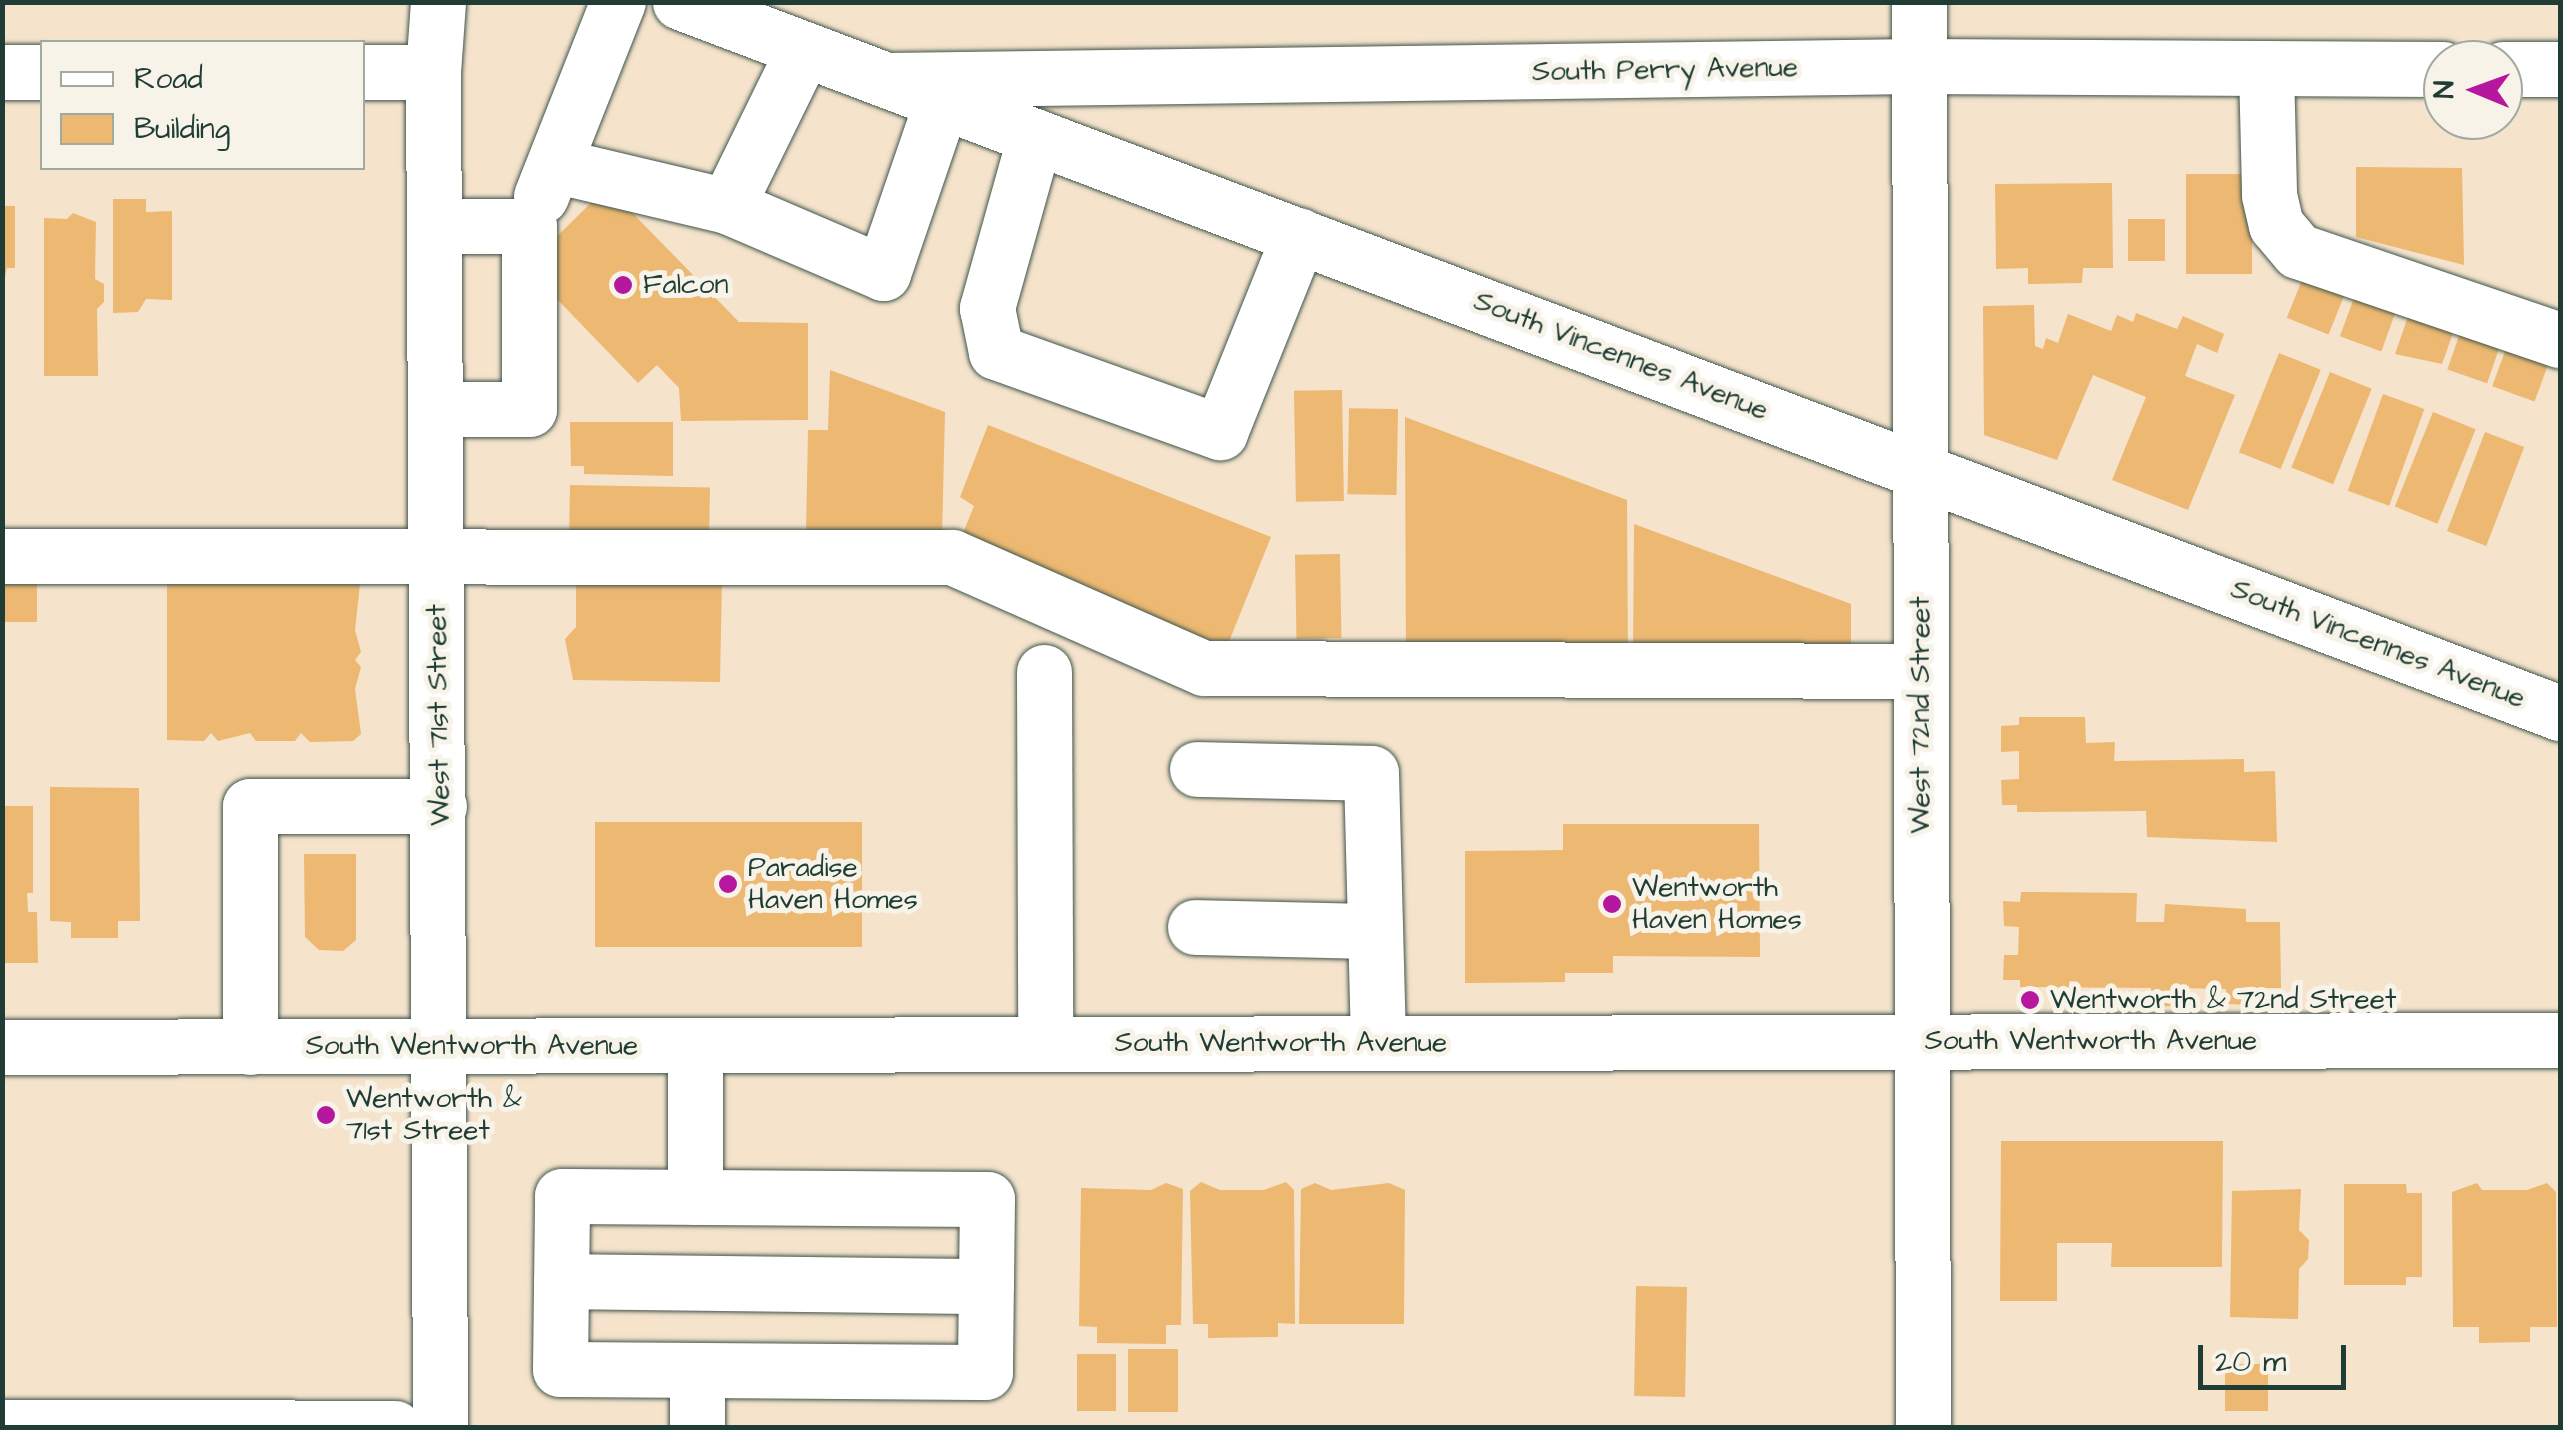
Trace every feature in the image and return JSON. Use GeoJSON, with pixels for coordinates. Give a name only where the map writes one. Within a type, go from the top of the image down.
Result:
{"type":"FeatureCollection","features":[{"type":"Feature","properties":{"kind":"street","name":"West 71st Street"},"geometry":{"type":"LineString","coordinates":[[438,2],[433,72],[442,1046],[440,1428]]}},
{"type":"Feature","properties":{"kind":"street"},"geometry":{"type":"LineString","coordinates":[[436,409],[529,409],[529,226],[618,2]]}},
{"type":"Feature","properties":{"kind":"street","name":"South Vincennes Avenue"},"geometry":{"type":"LineString","coordinates":[[680,2],[2560,713]]}},
{"type":"Feature","properties":{"kind":"street","name":"West 72nd Street"},"geometry":{"type":"LineString","coordinates":[[1919,2],[1923,1428]]}},
{"type":"Feature","properties":{"kind":"street"},"geometry":{"type":"LineString","coordinates":[[727,206],[804,49]]}},
{"type":"Feature","properties":{"kind":"street","name":"South Perry Avenue"},"geometry":{"type":"LineString","coordinates":[[887,80],[1918,66],[2423,69]]}},
{"type":"Feature","properties":{"kind":"street"},"geometry":{"type":"LineString","coordinates":[[2266,68],[2269,195],[2276,225],[2298,251],[2560,340]]}},
{"type":"Feature","properties":{"kind":"street"},"geometry":{"type":"LineString","coordinates":[[2523,69],[2560,70]]}},
{"type":"Feature","properties":{"kind":"street"},"geometry":{"type":"LineString","coordinates":[[2,72],[40,72]]}},
{"type":"Feature","properties":{"kind":"street"},"geometry":{"type":"LineString","coordinates":[[365,72],[433,72]]}},
{"type":"Feature","properties":{"kind":"street"},"geometry":{"type":"LineString","coordinates":[[554,164],[727,206],[883,273],[942,101]]}},
{"type":"Feature","properties":{"kind":"street"},"geometry":{"type":"LineString","coordinates":[[1035,136],[987,308],[996,352],[1220,432],[1298,235]]}},
{"type":"Feature","properties":{"kind":"street"},"geometry":{"type":"LineString","coordinates":[[434,226],[529,226]]}},
{"type":"Feature","properties":{"kind":"street"},"geometry":{"type":"LineString","coordinates":[[2,556],[952,557],[1204,668],[1921,671]]}},
{"type":"Feature","properties":{"kind":"street"},"geometry":{"type":"LineString","coordinates":[[1044,672],[1046,1044]]}},
{"type":"Feature","properties":{"kind":"street"},"geometry":{"type":"LineString","coordinates":[[1196,768],[1371,773],[1378,1043]]}},
{"type":"Feature","properties":{"kind":"street"},"geometry":{"type":"LineString","coordinates":[[250,1046],[250,806],[439,806]]}},
{"type":"Feature","properties":{"kind":"street"},"geometry":{"type":"LineString","coordinates":[[1195,927],[1375,930]]}},
{"type":"Feature","properties":{"kind":"street","name":"South Wentworth Avenue"},"geometry":{"type":"LineString","coordinates":[[2,1047],[2560,1040]]}},
{"type":"Feature","properties":{"kind":"street"},"geometry":{"type":"LineString","coordinates":[[695,1045],[695,1197]]}},
{"type":"Feature","properties":{"kind":"street"},"geometry":{"type":"LineString","coordinates":[[562,1196],[987,1200],[985,1372],[560,1368],[561,1282],[562,1196]]}},
{"type":"Feature","properties":{"kind":"street"},"geometry":{"type":"LineString","coordinates":[[561,1282],[986,1286]]}},
{"type":"Feature","properties":{"kind":"street"},"geometry":{"type":"LineString","coordinates":[[696,1428],[697,1370]]}},
{"type":"Feature","properties":{"kind":"street"},"geometry":{"type":"LineString","coordinates":[[2,1426],[394,1428]]}},
{"type":"Feature","properties":{"kind":"building"},"geometry":{"type":"Polygon","coordinates":[[[2356,167],[2462,168],[2464,265],[2356,237],[2356,167]]]}},
{"type":"Feature","properties":{"kind":"building"},"geometry":{"type":"Polygon","coordinates":[[[2186,174],[2252,174],[2252,274],[2186,274],[2186,174]]]}},
{"type":"Feature","properties":{"kind":"building"},"geometry":{"type":"Polygon","coordinates":[[[2112,183],[2113,268],[2083,268],[2082,283],[2028,284],[2028,268],[1996,269],[1995,184],[2112,183]]]}},
{"type":"Feature","properties":{"kind":"building"},"geometry":{"type":"Polygon","coordinates":[[[607,187],[739,322],[808,323],[808,420],[681,421],[679,388],[657,365],[638,383],[526,267],[607,187]]]}},
{"type":"Feature","properties":{"kind":"building"},"geometry":{"type":"Polygon","coordinates":[[[113,199],[146,199],[146,212],[172,211],[172,300],[146,299],[138,312],[113,313],[113,199]]]}},
{"type":"Feature","properties":{"kind":"building"},"geometry":{"type":"Polygon","coordinates":[[[2,206],[15,206],[15,268],[7,268],[2,290],[2,206]]]}},
{"type":"Feature","properties":{"kind":"building"},"geometry":{"type":"Polygon","coordinates":[[[73,213],[96,222],[95,279],[104,284],[104,302],[97,309],[98,376],[44,376],[44,218],[67,219],[73,213]]]}},
{"type":"Feature","properties":{"kind":"building"},"geometry":{"type":"Polygon","coordinates":[[[2128,219],[2165,219],[2165,261],[2128,261],[2128,219]]]}},
{"type":"Feature","properties":{"kind":"building"},"geometry":{"type":"Polygon","coordinates":[[[2304,275],[2346,292],[2328,335],[2287,318],[2304,275]]]}},
{"type":"Feature","properties":{"kind":"building"},"geometry":{"type":"Polygon","coordinates":[[[2355,295],[2396,310],[2381,351],[2340,336],[2355,295]]]}},
{"type":"Feature","properties":{"kind":"building"},"geometry":{"type":"Polygon","coordinates":[[[2034,305],[2035,346],[2043,349],[2046,338],[2058,343],[2068,314],[2111,331],[2117,315],[2133,322],[2136,313],[2177,329],[2183,316],[2224,334],[2217,353],[2197,344],[2185,376],[2235,395],[2188,510],[2112,480],[2146,397],[2093,375],[2057,460],[1984,435],[1983,306],[2034,305]]]}},
{"type":"Feature","properties":{"kind":"building"},"geometry":{"type":"Polygon","coordinates":[[[2411,308],[2457,322],[2442,364],[2395,354],[2411,308]]]}},
{"type":"Feature","properties":{"kind":"building"},"geometry":{"type":"Polygon","coordinates":[[[2462,327],[2502,341],[2487,383],[2447,370],[2462,327]]]}},
{"type":"Feature","properties":{"kind":"building"},"geometry":{"type":"Polygon","coordinates":[[[2508,343],[2550,358],[2535,402],[2492,386],[2508,343]]]}},
{"type":"Feature","properties":{"kind":"building"},"geometry":{"type":"Polygon","coordinates":[[[2279,353],[2321,370],[2281,469],[2239,452],[2279,353]]]}},
{"type":"Feature","properties":{"kind":"building"},"geometry":{"type":"Polygon","coordinates":[[[830,370],[945,412],[942,538],[806,535],[808,430],[828,430],[830,370]]]}},
{"type":"Feature","properties":{"kind":"building"},"geometry":{"type":"Polygon","coordinates":[[[2330,372],[2372,389],[2333,484],[2291,467],[2330,372]]]}},
{"type":"Feature","properties":{"kind":"building"},"geometry":{"type":"Polygon","coordinates":[[[1342,390],[1344,501],[1296,502],[1294,391],[1342,390]]]}},
{"type":"Feature","properties":{"kind":"building"},"geometry":{"type":"Polygon","coordinates":[[[2383,394],[2424,409],[2389,506],[2348,491],[2383,394]]]}},
{"type":"Feature","properties":{"kind":"building"},"geometry":{"type":"Polygon","coordinates":[[[1349,408],[1398,409],[1396,495],[1348,494],[1349,408]]]}},
{"type":"Feature","properties":{"kind":"building"},"geometry":{"type":"Polygon","coordinates":[[[2433,412],[2476,429],[2437,524],[2395,507],[2433,412]]]}},
{"type":"Feature","properties":{"kind":"building"},"geometry":{"type":"Polygon","coordinates":[[[1405,417],[1627,500],[1628,668],[1406,669],[1405,417]]]}},
{"type":"Feature","properties":{"kind":"building"},"geometry":{"type":"Polygon","coordinates":[[[570,422],[673,422],[673,476],[584,474],[584,466],[571,466],[570,422]]]}},
{"type":"Feature","properties":{"kind":"building"},"geometry":{"type":"Polygon","coordinates":[[[988,425],[1271,537],[1226,649],[959,543],[974,506],[960,497],[988,425]]]}},
{"type":"Feature","properties":{"kind":"building"},"geometry":{"type":"Polygon","coordinates":[[[2485,432],[2524,447],[2486,546],[2447,531],[2485,432]]]}},
{"type":"Feature","properties":{"kind":"building"},"geometry":{"type":"Polygon","coordinates":[[[570,485],[710,487],[709,544],[569,542],[570,485]]]}},
{"type":"Feature","properties":{"kind":"building"},"geometry":{"type":"Polygon","coordinates":[[[1634,524],[1851,604],[1851,699],[1786,698],[1786,692],[1633,656],[1634,524]]]}},
{"type":"Feature","properties":{"kind":"building"},"geometry":{"type":"Polygon","coordinates":[[[1340,554],[1341,638],[1296,639],[1295,555],[1340,554]]]}},
{"type":"Feature","properties":{"kind":"building"},"geometry":{"type":"Polygon","coordinates":[[[2,575],[37,575],[37,622],[2,622],[2,575]]]}},
{"type":"Feature","properties":{"kind":"building"},"geometry":{"type":"Polygon","coordinates":[[[353,576],[360,584],[355,630],[361,652],[355,660],[361,667],[355,689],[361,734],[353,741],[310,742],[301,733],[295,741],[256,741],[250,733],[218,741],[211,733],[204,741],[167,740],[167,577],[353,576]]]}},
{"type":"Feature","properties":{"kind":"building"},"geometry":{"type":"Polygon","coordinates":[[[576,576],[722,577],[720,682],[573,680],[565,639],[576,627],[576,576]]]}},
{"type":"Feature","properties":{"kind":"building"},"geometry":{"type":"Polygon","coordinates":[[[2019,717],[2085,717],[2086,743],[2115,742],[2114,761],[2244,759],[2244,772],[2275,771],[2277,842],[2147,837],[2146,811],[2017,812],[2017,805],[2002,805],[2001,780],[2019,779],[2019,751],[2001,752],[2001,726],[2019,725],[2019,717]]]}},
{"type":"Feature","properties":{"kind":"building"},"geometry":{"type":"Polygon","coordinates":[[[50,787],[139,788],[140,921],[118,921],[118,938],[71,938],[71,922],[50,921],[50,787]]]}},
{"type":"Feature","properties":{"kind":"building"},"geometry":{"type":"Polygon","coordinates":[[[2,806],[33,806],[33,893],[27,893],[28,912],[37,912],[38,963],[2,963],[2,806]]]}},
{"type":"Feature","properties":{"kind":"building","name":"Paradise Haven Homes"},"geometry":{"type":"Polygon","coordinates":[[[595,822],[862,822],[862,947],[595,947],[595,822]]]}},
{"type":"Feature","properties":{"kind":"building","name":"Wentworth Haven Homes"},"geometry":{"type":"Polygon","coordinates":[[[1563,824],[1759,824],[1760,957],[1613,956],[1613,973],[1565,973],[1565,982],[1465,983],[1465,851],[1563,850],[1563,824]]]}},
{"type":"Feature","properties":{"kind":"building"},"geometry":{"type":"Polygon","coordinates":[[[304,854],[356,854],[356,940],[343,951],[319,950],[305,937],[304,854]]]}},
{"type":"Feature","properties":{"kind":"building"},"geometry":{"type":"Polygon","coordinates":[[[2021,892],[2137,893],[2136,922],[2164,922],[2165,904],[2246,909],[2246,922],[2280,922],[2281,988],[2250,988],[2250,1005],[2226,1004],[2226,989],[2176,988],[2176,1006],[2151,1007],[2151,988],[2020,987],[2020,980],[2003,980],[2004,955],[2018,955],[2019,927],[2004,926],[2003,901],[2020,902],[2021,892]]]}},
{"type":"Feature","properties":{"kind":"building"},"geometry":{"type":"Polygon","coordinates":[[[2001,1141],[2223,1141],[2222,1267],[2111,1267],[2112,1243],[2057,1243],[2057,1301],[2000,1301],[2001,1141]]]}},
{"type":"Feature","properties":{"kind":"building"},"geometry":{"type":"Polygon","coordinates":[[[1201,1182],[1220,1190],[1264,1190],[1286,1182],[1294,1190],[1295,1324],[1278,1323],[1278,1337],[1208,1338],[1208,1324],[1193,1324],[1190,1191],[1201,1182]]]}},
{"type":"Feature","properties":{"kind":"building"},"geometry":{"type":"Polygon","coordinates":[[[1166,1183],[1183,1189],[1181,1325],[1166,1325],[1166,1344],[1097,1343],[1097,1327],[1079,1326],[1081,1188],[1151,1190],[1166,1183]]]}},
{"type":"Feature","properties":{"kind":"building"},"geometry":{"type":"Polygon","coordinates":[[[1315,1183],[1331,1190],[1389,1183],[1405,1190],[1404,1324],[1299,1324],[1301,1189],[1315,1183]]]}},
{"type":"Feature","properties":{"kind":"building"},"geometry":{"type":"Polygon","coordinates":[[[2477,1183],[2482,1190],[2527,1190],[2547,1183],[2556,1192],[2557,1327],[2530,1327],[2530,1342],[2479,1343],[2479,1327],[2453,1327],[2452,1192],[2477,1183]]]}},
{"type":"Feature","properties":{"kind":"building"},"geometry":{"type":"Polygon","coordinates":[[[2344,1184],[2406,1184],[2407,1193],[2422,1193],[2422,1277],[2406,1277],[2406,1285],[2344,1285],[2344,1184]]]}},
{"type":"Feature","properties":{"kind":"building"},"geometry":{"type":"Polygon","coordinates":[[[2301,1189],[2299,1230],[2309,1240],[2308,1259],[2299,1269],[2298,1319],[2230,1317],[2232,1191],[2301,1189]]]}},
{"type":"Feature","properties":{"kind":"building"},"geometry":{"type":"Polygon","coordinates":[[[1636,1286],[1687,1287],[1685,1397],[1634,1396],[1636,1286]]]}},
{"type":"Feature","properties":{"kind":"building"},"geometry":{"type":"Polygon","coordinates":[[[1128,1349],[1178,1349],[1178,1412],[1128,1412],[1128,1349]]]}},
{"type":"Feature","properties":{"kind":"building"},"geometry":{"type":"Polygon","coordinates":[[[1077,1354],[1116,1354],[1116,1411],[1077,1411],[1077,1354]]]}},
{"type":"Feature","properties":{"kind":"building"},"geometry":{"type":"Polygon","coordinates":[[[2225,1364],[2268,1364],[2268,1411],[2225,1411],[2225,1364]]]}},
{"type":"Feature","properties":{"kind":"place","name":"Falcon"},"geometry":{"type":"Point","coordinates":[623,285]}},
{"type":"Feature","properties":{"kind":"place","name":"Paradise Haven Homes"},"geometry":{"type":"Point","coordinates":[728,884]}},
{"type":"Feature","properties":{"kind":"place","name":"Wentworth Haven Homes"},"geometry":{"type":"Point","coordinates":[1612,904]}},
{"type":"Feature","properties":{"kind":"place","name":"Wentworth & 72nd Street"},"geometry":{"type":"Point","coordinates":[2030,1000]}},
{"type":"Feature","properties":{"kind":"place","name":"Wentworth & 71st Street"},"geometry":{"type":"Point","coordinates":[326,1115]}}]}
